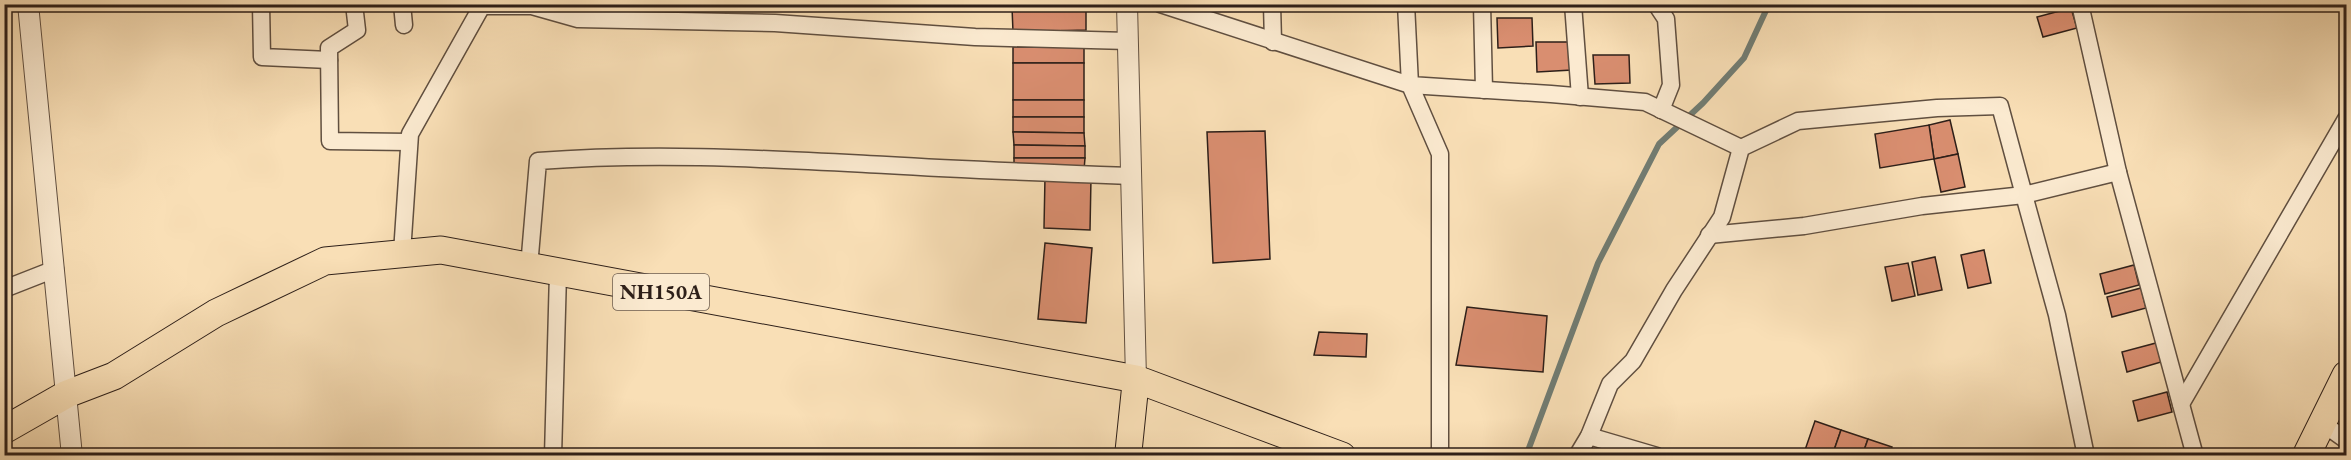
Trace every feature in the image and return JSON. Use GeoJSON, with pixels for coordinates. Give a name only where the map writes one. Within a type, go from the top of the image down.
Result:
{"type":"FeatureCollection","features":[{"type":"Feature","properties":{"kind":"highway","name":"NH150A"},"geometry":{"type":"LineString","coordinates":[[4,430],[67,394],[114,376],[216,313],[325,261],[441,250],[1136,379],[1342,456]]}},
{"type":"Feature","properties":{"kind":"highway"},"geometry":{"type":"LineString","coordinates":[[2306,456],[2346,375]]}},
{"type":"Feature","properties":{"kind":"main road"},"geometry":{"type":"LineString","coordinates":[[1128,456],[1136,379]]}},
{"type":"Feature","properties":{"kind":"street"},"geometry":{"type":"LineString","coordinates":[[28,4],[72,456]]}},
{"type":"Feature","properties":{"kind":"street"},"geometry":{"type":"LineString","coordinates":[[261,4],[262,57],[329,60]]}},
{"type":"Feature","properties":{"kind":"street"},"geometry":{"type":"LineString","coordinates":[[354,4],[357,30],[329,48],[330,141],[409,142]]}},
{"type":"Feature","properties":{"kind":"street"},"geometry":{"type":"LineString","coordinates":[[402,4],[404,25]]}},
{"type":"Feature","properties":{"kind":"street"},"geometry":{"type":"LineString","coordinates":[[1126,4],[1136,379]]}},
{"type":"Feature","properties":{"kind":"street"},"geometry":{"type":"LineString","coordinates":[[1160,4],[1410,86],[1645,102],[1741,148]]}},
{"type":"Feature","properties":{"kind":"street"},"geometry":{"type":"LineString","coordinates":[[1272,4],[1273,42]]}},
{"type":"Feature","properties":{"kind":"street"},"geometry":{"type":"LineString","coordinates":[[1406,4],[1410,86],[1440,154],[1440,456]]}},
{"type":"Feature","properties":{"kind":"street"},"geometry":{"type":"LineString","coordinates":[[1482,4],[1484,90]]}},
{"type":"Feature","properties":{"kind":"street"},"geometry":{"type":"LineString","coordinates":[[1573,4],[1580,97]]}},
{"type":"Feature","properties":{"kind":"street"},"geometry":{"type":"LineString","coordinates":[[1656,4],[1666,19],[1671,85],[1661,110]]}},
{"type":"Feature","properties":{"kind":"street"},"geometry":{"type":"LineString","coordinates":[[2080,4],[2118,171],[2195,456]]}},
{"type":"Feature","properties":{"kind":"street"},"geometry":{"type":"LineString","coordinates":[[402,254],[410,134],[483,5],[532,6],[578,19],[775,23],[975,37],[1128,41]]}},
{"type":"Feature","properties":{"kind":"street"},"geometry":{"type":"LineString","coordinates":[[1577,456],[1589,436],[1610,384],[1633,361],[1674,290],[1722,217],[1741,148],[1798,121],[1937,108],[2000,106],[2057,315],[2086,456]]}},
{"type":"Feature","properties":{"kind":"street"},"geometry":{"type":"LineString","coordinates":[[2181,404],[2346,119]]}},
{"type":"Feature","properties":{"kind":"street"},"geometry":{"type":"LineString","coordinates":[[529,267],[537,161],[606,156],[715,156],[1002,172],[1131,176]]}},
{"type":"Feature","properties":{"kind":"street"},"geometry":{"type":"LineString","coordinates":[[1709,234],[1804,226],[1922,206],[2024,195],[2118,171]]}},
{"type":"Feature","properties":{"kind":"street"},"geometry":{"type":"LineString","coordinates":[[4,289],[55,269]]}},
{"type":"Feature","properties":{"kind":"street"},"geometry":{"type":"LineString","coordinates":[[553,456],[558,273]]}},
{"type":"Feature","properties":{"kind":"street"},"geometry":{"type":"LineString","coordinates":[[2322,423],[2346,440]]}},
{"type":"Feature","properties":{"kind":"street"},"geometry":{"type":"LineString","coordinates":[[1589,436],[1657,456]]}},
{"type":"Feature","properties":{"kind":"building"},"geometry":{"type":"Polygon","coordinates":[[[1012,4],[1086,4],[1086,9],[1012,7],[1012,4]]]}},
{"type":"Feature","properties":{"kind":"building"},"geometry":{"type":"Polygon","coordinates":[[[1012,7],[1086,9],[1086,30],[1013,32],[1012,7]]]}},
{"type":"Feature","properties":{"kind":"building"},"geometry":{"type":"Polygon","coordinates":[[[2071,8],[2077,28],[2043,37],[2037,17],[2071,8]]]}},
{"type":"Feature","properties":{"kind":"building"},"geometry":{"type":"Polygon","coordinates":[[[1497,18],[1532,18],[1533,46],[1498,48],[1497,18]]]}},
{"type":"Feature","properties":{"kind":"building"},"geometry":{"type":"Polygon","coordinates":[[[1536,42],[1571,42],[1572,70],[1537,72],[1536,42]]]}},
{"type":"Feature","properties":{"kind":"building"},"geometry":{"type":"Polygon","coordinates":[[[1013,47],[1084,47],[1084,63],[1013,63],[1013,47]]]}},
{"type":"Feature","properties":{"kind":"building"},"geometry":{"type":"Polygon","coordinates":[[[1593,55],[1629,55],[1630,83],[1595,84],[1593,55]]]}},
{"type":"Feature","properties":{"kind":"building"},"geometry":{"type":"Polygon","coordinates":[[[1013,63],[1084,63],[1084,100],[1013,100],[1013,63]]]}},
{"type":"Feature","properties":{"kind":"building"},"geometry":{"type":"Polygon","coordinates":[[[1013,100],[1084,100],[1084,117],[1013,117],[1013,100]]]}},
{"type":"Feature","properties":{"kind":"building"},"geometry":{"type":"Polygon","coordinates":[[[1013,117],[1084,117],[1084,133],[1013,132],[1013,117]]]}},
{"type":"Feature","properties":{"kind":"building"},"geometry":{"type":"Polygon","coordinates":[[[1950,120],[1958,154],[1934,159],[1929,125],[1950,120]]]}},
{"type":"Feature","properties":{"kind":"building"},"geometry":{"type":"Polygon","coordinates":[[[1929,125],[1934,159],[1880,168],[1875,134],[1929,125]]]}},
{"type":"Feature","properties":{"kind":"building"},"geometry":{"type":"Polygon","coordinates":[[[1265,131],[1270,259],[1213,263],[1207,132],[1265,131]]]}},
{"type":"Feature","properties":{"kind":"building"},"geometry":{"type":"Polygon","coordinates":[[[1013,132],[1084,133],[1085,146],[1014,145],[1013,132]]]}},
{"type":"Feature","properties":{"kind":"building"},"geometry":{"type":"Polygon","coordinates":[[[1014,145],[1085,146],[1085,158],[1014,158],[1014,145]]]}},
{"type":"Feature","properties":{"kind":"building"},"geometry":{"type":"Polygon","coordinates":[[[1958,154],[1965,187],[1941,192],[1934,159],[1958,154]]]}},
{"type":"Feature","properties":{"kind":"building"},"geometry":{"type":"Polygon","coordinates":[[[1014,158],[1085,158],[1084,170],[1014,169],[1014,158]]]}},
{"type":"Feature","properties":{"kind":"building"},"geometry":{"type":"Polygon","coordinates":[[[1045,177],[1091,178],[1090,230],[1044,228],[1045,177]]]}},
{"type":"Feature","properties":{"kind":"building"},"geometry":{"type":"Polygon","coordinates":[[[1045,243],[1092,248],[1086,323],[1038,319],[1045,243]]]}},
{"type":"Feature","properties":{"kind":"building"},"geometry":{"type":"Polygon","coordinates":[[[1984,250],[1991,283],[1968,288],[1961,255],[1984,250]]]}},
{"type":"Feature","properties":{"kind":"building"},"geometry":{"type":"Polygon","coordinates":[[[1935,257],[1942,290],[1918,295],[1912,262],[1935,257]]]}},
{"type":"Feature","properties":{"kind":"building"},"geometry":{"type":"Polygon","coordinates":[[[1908,263],[1915,296],[1892,301],[1885,267],[1908,263]]]}},
{"type":"Feature","properties":{"kind":"building"},"geometry":{"type":"Polygon","coordinates":[[[2134,265],[2139,285],[2105,294],[2100,274],[2134,265]]]}},
{"type":"Feature","properties":{"kind":"building"},"geometry":{"type":"Polygon","coordinates":[[[2141,288],[2146,308],[2112,317],[2107,297],[2141,288]]]}},
{"type":"Feature","properties":{"kind":"building"},"geometry":{"type":"Polygon","coordinates":[[[1467,307],[1547,316],[1543,372],[1456,365],[1467,307]]]}},
{"type":"Feature","properties":{"kind":"building"},"geometry":{"type":"Polygon","coordinates":[[[1319,332],[1367,334],[1366,357],[1314,355],[1319,332]]]}},
{"type":"Feature","properties":{"kind":"building"},"geometry":{"type":"Polygon","coordinates":[[[2156,343],[2161,362],[2127,372],[2122,352],[2156,343]]]}},
{"type":"Feature","properties":{"kind":"building"},"geometry":{"type":"Polygon","coordinates":[[[2167,392],[2172,412],[2138,421],[2133,401],[2167,392]]]}},
{"type":"Feature","properties":{"kind":"building"},"geometry":{"type":"Polygon","coordinates":[[[1815,421],[1841,430],[1832,456],[1821,456],[1805,450],[1815,421]]]}},
{"type":"Feature","properties":{"kind":"building"},"geometry":{"type":"Polygon","coordinates":[[[1841,430],[1868,439],[1862,456],[1832,456],[1841,430]]]}},
{"type":"Feature","properties":{"kind":"building"},"geometry":{"type":"Polygon","coordinates":[[[1868,439],[1892,447],[1889,456],[1862,456],[1868,439]]]}},
{"type":"Feature","properties":{"kind":"waterway"},"geometry":{"type":"LineString","coordinates":[[1526,456],[1598,263],[1659,144],[1703,103],[1744,58],[1769,4]]}}]}
